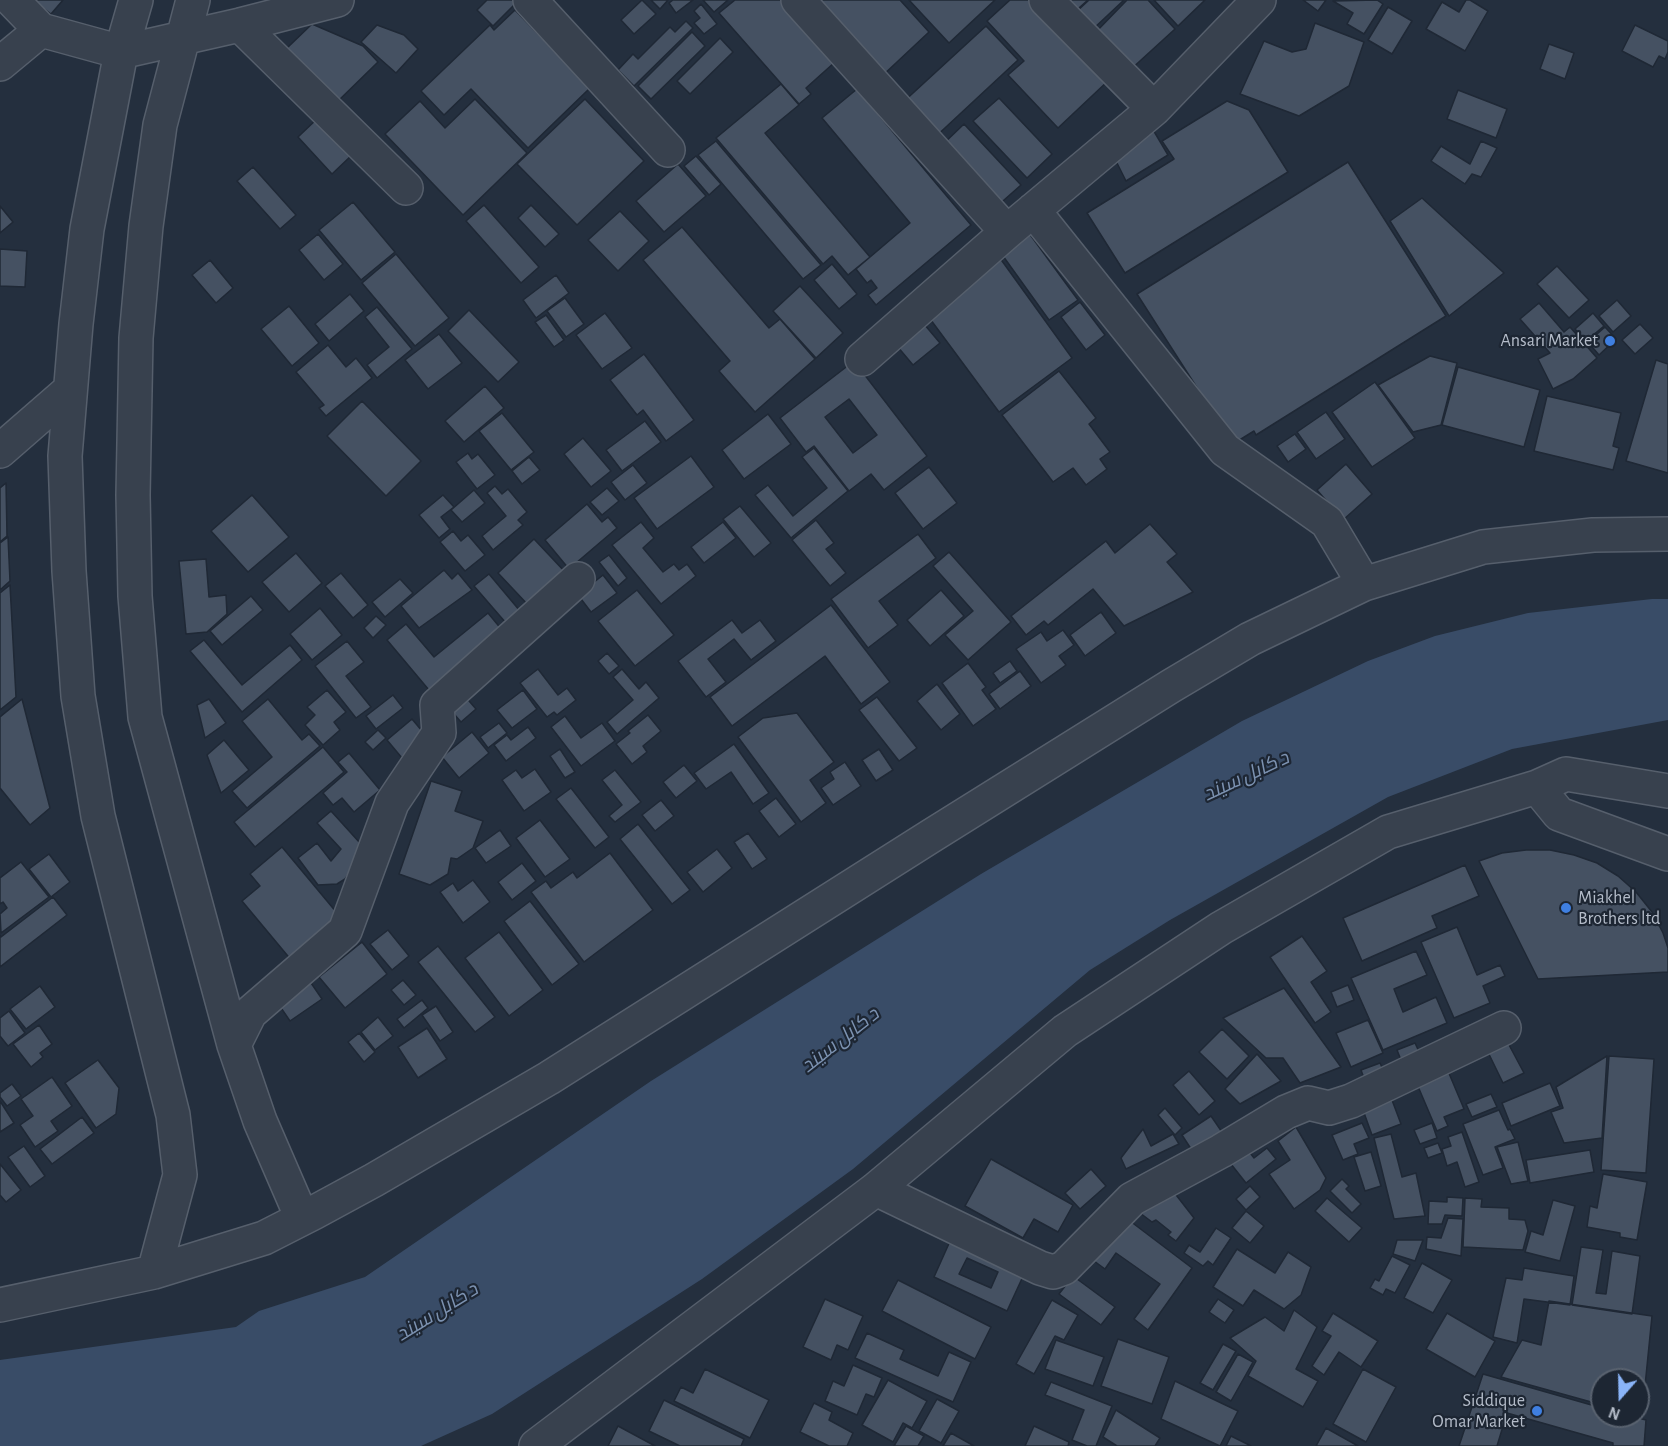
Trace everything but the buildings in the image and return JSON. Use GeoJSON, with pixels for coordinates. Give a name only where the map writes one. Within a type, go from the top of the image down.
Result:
{"type":"FeatureCollection","features":[{"type":"Feature","properties":{"kind":"street"},"geometry":{"type":"LineString","coordinates":[[12,0],[41,30],[121,52],[337,0]]}},
{"type":"Feature","properties":{"kind":"street"},"geometry":{"type":"LineString","coordinates":[[136,0],[121,52],[87,230],[76,324],[65,456],[69,571],[78,696],[98,816],[173,1115],[180,1175],[154,1272]]}},
{"type":"Feature","properties":{"kind":"street"},"geometry":{"type":"LineString","coordinates":[[193,0],[160,125],[146,226],[138,316],[133,495],[135,596],[145,717],[234,1045],[260,1121],[302,1218]]}},
{"type":"Feature","properties":{"kind":"street"},"geometry":{"type":"LineString","coordinates":[[530,0],[668,150]]}},
{"type":"Feature","properties":{"kind":"street"},"geometry":{"type":"LineString","coordinates":[[798,0],[1007,232]]}},
{"type":"Feature","properties":{"kind":"street"},"geometry":{"type":"LineString","coordinates":[[1046,0],[1154,109]]}},
{"type":"Feature","properties":{"kind":"street"},"geometry":{"type":"LineString","coordinates":[[862,359],[1007,232],[1154,109],[1259,0]]}},
{"type":"Feature","properties":{"kind":"street"},"geometry":{"type":"LineString","coordinates":[[240,25],[406,188]]}},
{"type":"Feature","properties":{"kind":"street"},"geometry":{"type":"LineString","coordinates":[[0,64],[41,30]]}},
{"type":"Feature","properties":{"kind":"street"},"geometry":{"type":"LineString","coordinates":[[1033,210],[1225,450],[1327,522],[1364,584]]}},
{"type":"Feature","properties":{"kind":"street"},"geometry":{"type":"LineString","coordinates":[[0,451],[70,390]]}},
{"type":"Feature","properties":{"kind":"street"},"geometry":{"type":"LineString","coordinates":[[0,1305],[154,1272],[264,1238],[374,1180],[549,1078],[1171,686],[1250,639],[1364,584],[1483,548],[1593,535],[1668,534]]}},
{"type":"Feature","properties":{"kind":"street"},"geometry":{"type":"LineString","coordinates":[[234,1045],[250,1013],[345,931],[393,803],[439,733],[437,705],[578,579]]}},
{"type":"Feature","properties":{"kind":"street"},"geometry":{"type":"LineString","coordinates":[[536,1446],[876,1189],[1065,1031],[1221,928],[1388,832],[1538,787],[1566,774],[1668,791]]}},
{"type":"Feature","properties":{"kind":"street"},"geometry":{"type":"LineString","coordinates":[[1538,787],[1559,814],[1668,854]]}},
{"type":"Feature","properties":{"kind":"street"},"geometry":{"type":"LineString","coordinates":[[876,1189],[1016,1257],[1053,1272],[1064,1268],[1132,1199],[1221,1151],[1286,1112],[1308,1103],[1329,1108],[1351,1101],[1504,1028]]}},
{"type":"Feature","properties":{"kind":"water","name":"د کابل سيند"},"geometry":{"type":"Polygon","coordinates":[[[1668,599],[1668,720],[1512,749],[1388,797],[1170,920],[1090,970],[853,1169],[702,1279],[492,1414],[421,1446],[0,1446],[0,1360],[236,1327],[259,1311],[365,1277],[651,1081],[981,874],[1242,721],[1368,661],[1435,636],[1528,613],[1668,599]]]}},
{"type":"Feature","properties":{"kind":"place","name":"Ansari Market"},"geometry":{"type":"Point","coordinates":[1610,341]}},
{"type":"Feature","properties":{"kind":"place","name":"Miakhel Brothers ltd"},"geometry":{"type":"Point","coordinates":[1566,908]}},
{"type":"Feature","properties":{"kind":"place","name":"Siddique Omar Market"},"geometry":{"type":"Point","coordinates":[1537,1411]}}]}
